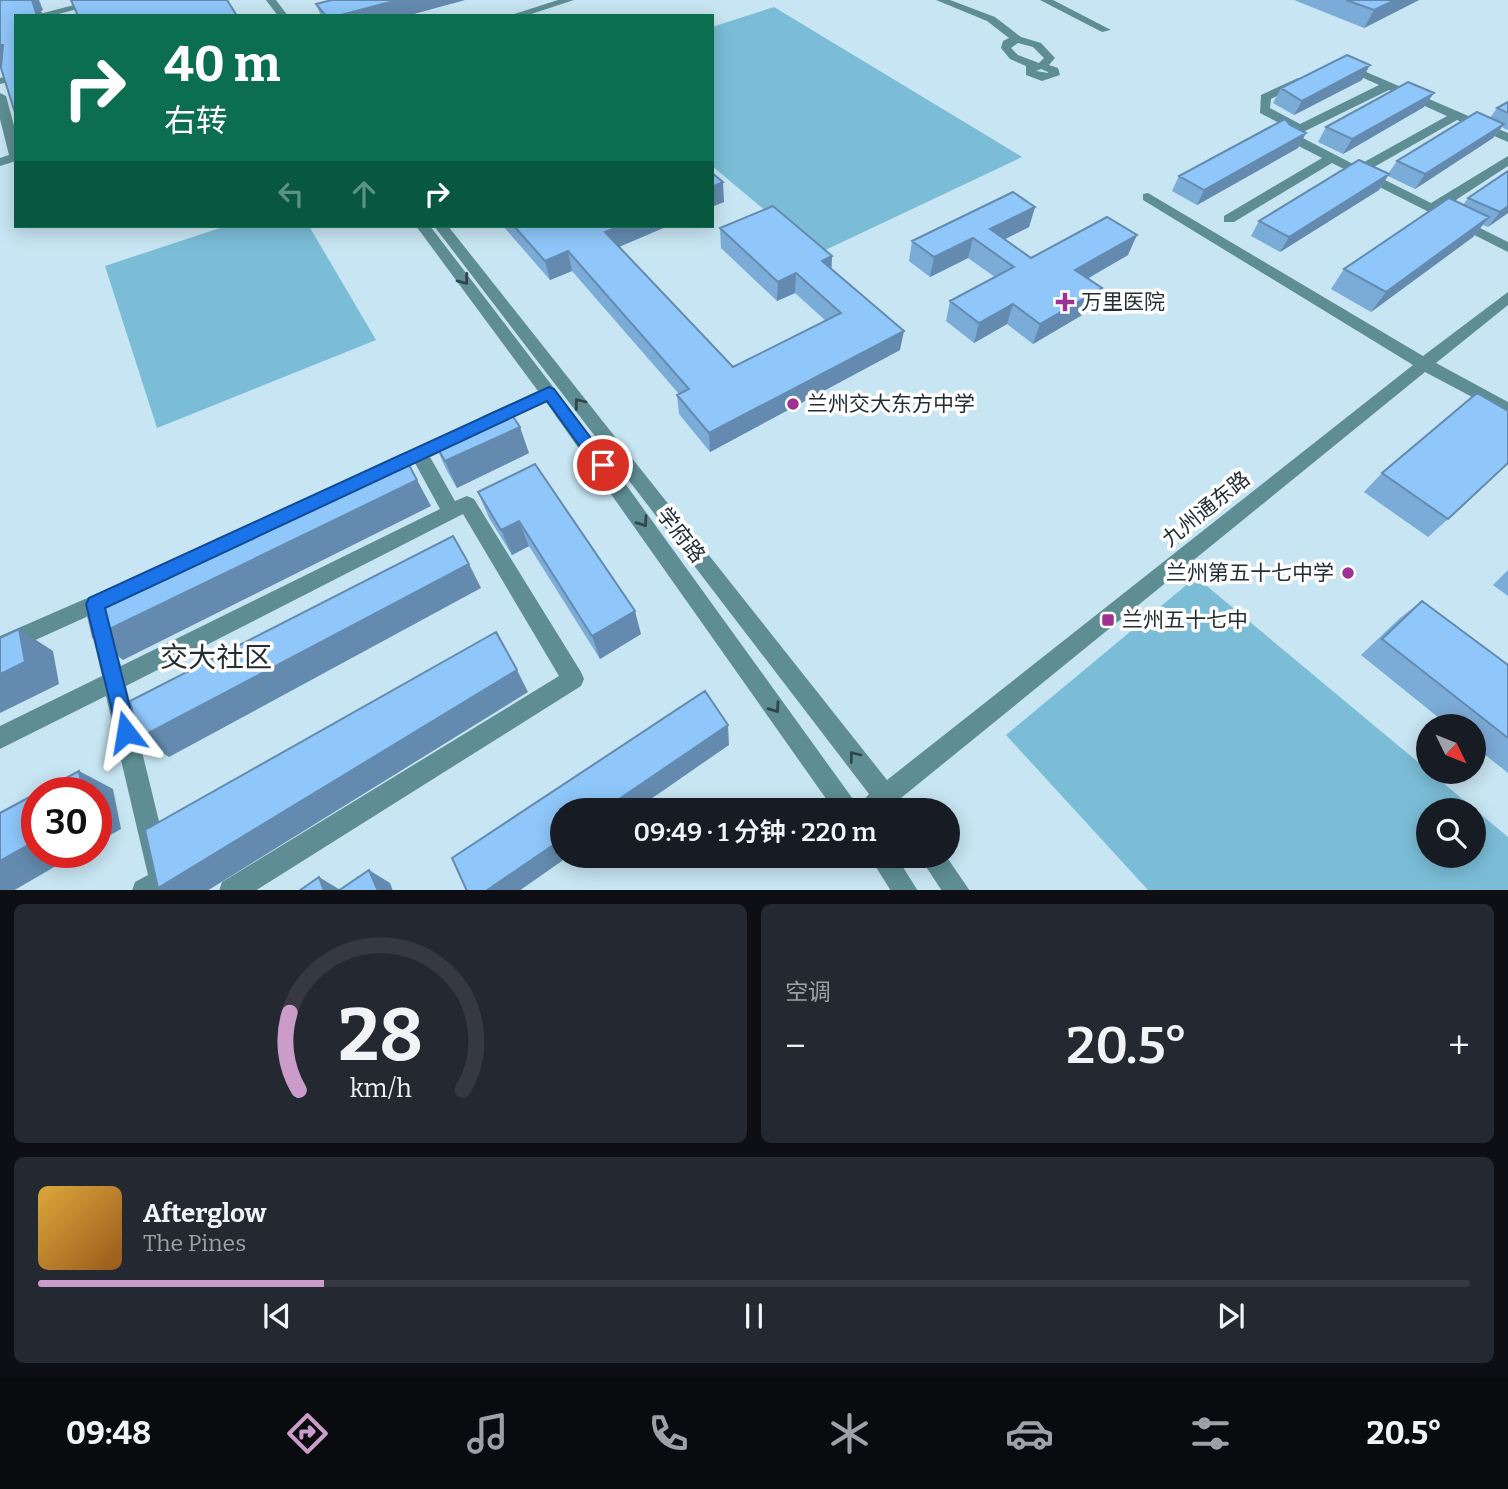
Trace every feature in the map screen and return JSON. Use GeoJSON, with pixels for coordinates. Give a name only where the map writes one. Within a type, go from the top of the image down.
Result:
{"type":"FeatureCollection","features":[{"type":"Feature","properties":{"kind":"street"},"geometry":{"type":"LineString","coordinates":[[46,14],[106,0]]}},
{"type":"Feature","properties":{"kind":"street"},"geometry":{"type":"LineString","coordinates":[[522,0],[534,10]]}},
{"type":"Feature","properties":{"kind":"street"},"geometry":{"type":"LineString","coordinates":[[520,14],[569,0]]}},
{"type":"Feature","properties":{"kind":"street"},"geometry":{"type":"LineString","coordinates":[[941,0],[991,19],[1017,39],[1037,45],[1049,55],[1049,60],[1040,66],[1014,57],[1006,48],[1007,43],[1017,39]]}},
{"type":"Feature","properties":{"kind":"street"},"geometry":{"type":"LineString","coordinates":[[1045,0],[1106,30]]}},
{"type":"Feature","properties":{"kind":"street"},"geometry":{"type":"LineString","coordinates":[[1326,68],[1338,62],[1508,138]]}},
{"type":"Feature","properties":{"kind":"street"},"geometry":{"type":"LineString","coordinates":[[1300,129],[1264,110],[1265,97],[1314,74]]}},
{"type":"Feature","properties":{"kind":"street"},"geometry":{"type":"LineString","coordinates":[[1389,85],[1287,135],[1508,247]]}},
{"type":"Feature","properties":{"kind":"street"},"geometry":{"type":"LineString","coordinates":[[0,96],[14,150]]}},
{"type":"Feature","properties":{"kind":"street"},"geometry":{"type":"LineString","coordinates":[[1357,171],[1457,115]]}},
{"type":"Feature","properties":{"kind":"street"},"geometry":{"type":"LineString","coordinates":[[1229,219],[1331,158]]}},
{"type":"Feature","properties":{"kind":"street"},"geometry":{"type":"LineString","coordinates":[[1432,209],[1508,160]]}},
{"type":"Feature","properties":{"kind":"street"},"geometry":{"type":"LineString","coordinates":[[1148,197],[1424,364],[1508,410]]}},
{"type":"Feature","properties":{"kind":"street","name":"学府路"},"geometry":{"type":"LineString","coordinates":[[425,228],[549,393],[839,798]]}},
{"type":"Feature","properties":{"kind":"street","name":"学府路"},"geometry":{"type":"LineString","coordinates":[[443,228],[886,798]]}},
{"type":"Feature","properties":{"kind":"street","name":"九州通东路"},"geometry":{"type":"LineString","coordinates":[[896,798],[1508,297]]}},
{"type":"Feature","properties":{"kind":"street"},"geometry":{"type":"LineString","coordinates":[[369,477],[549,393]]}},
{"type":"Feature","properties":{"kind":"street"},"geometry":{"type":"LineString","coordinates":[[233,890],[573,679],[460,508],[419,454]]}},
{"type":"Feature","properties":{"kind":"street"},"geometry":{"type":"LineString","coordinates":[[0,738],[460,508]]}},
{"type":"Feature","properties":{"kind":"street"},"geometry":{"type":"LineString","coordinates":[[0,646],[120,592]]}},
{"type":"Feature","properties":{"kind":"street"},"geometry":{"type":"LineString","coordinates":[[95,604],[157,887]]}},
{"type":"Feature","properties":{"kind":"street"},"geometry":{"type":"LineString","coordinates":[[890,868],[905,890]]}},
{"type":"Feature","properties":{"kind":"street"},"geometry":{"type":"LineString","coordinates":[[940,868],[957,890]]}},
{"type":"Feature","properties":{"kind":"shaded area"},"geometry":{"type":"Polygon","coordinates":[[[774,7],[1022,157],[817,254],[714,168],[714,26],[774,7]]]}},
{"type":"Feature","properties":{"kind":"shaded area"},"geometry":{"type":"Polygon","coordinates":[[[220,228],[310,228],[376,340],[157,428],[105,266],[220,228]]]}},
{"type":"Feature","properties":{"kind":"shaded area"},"geometry":{"type":"Polygon","coordinates":[[[1196,577],[1416,760],[1416,784],[1444,784],[1461,798],[1416,798],[1416,868],[1486,868],[1486,819],[1508,837],[1508,890],[1148,890],[1006,735],[1196,577]]]}},
{"type":"Feature","properties":{"kind":"building"},"geometry":{"type":"Polygon","coordinates":[[[0,0],[32,0],[36,14],[14,14],[14,110],[1,68],[3,45],[0,45],[0,0]]]}},
{"type":"Feature","properties":{"kind":"building"},"geometry":{"type":"Polygon","coordinates":[[[71,0],[227,0],[236,14],[77,14],[71,0]]]}},
{"type":"Feature","properties":{"kind":"building"},"geometry":{"type":"Polygon","coordinates":[[[332,0],[398,0],[345,14],[324,14],[316,4],[332,0]]]}},
{"type":"Feature","properties":{"kind":"building"},"geometry":{"type":"Polygon","coordinates":[[[1346,0],[1395,0],[1374,10],[1346,0]]]}},
{"type":"Feature","properties":{"kind":"building"},"geometry":{"type":"Polygon","coordinates":[[[1347,55],[1370,65],[1302,101],[1281,88],[1347,55]]]}},
{"type":"Feature","properties":{"kind":"building"},"geometry":{"type":"Polygon","coordinates":[[[1408,82],[1434,93],[1352,139],[1326,127],[1408,82]]]}},
{"type":"Feature","properties":{"kind":"building"},"geometry":{"type":"Polygon","coordinates":[[[1508,102],[1508,113],[1497,108],[1508,102]]]}},
{"type":"Feature","properties":{"kind":"building"},"geometry":{"type":"Polygon","coordinates":[[[1477,112],[1504,124],[1425,174],[1397,161],[1477,112]]]}},
{"type":"Feature","properties":{"kind":"building"},"geometry":{"type":"Polygon","coordinates":[[[1285,119],[1290,125],[1306,133],[1204,190],[1179,176],[1285,119]]]}},
{"type":"Feature","properties":{"kind":"building"},"geometry":{"type":"Polygon","coordinates":[[[1359,160],[1389,174],[1289,237],[1259,221],[1359,160]]]}},
{"type":"Feature","properties":{"kind":"building"},"geometry":{"type":"Polygon","coordinates":[[[1508,171],[1508,206],[1500,212],[1468,198],[1508,171]]]}},
{"type":"Feature","properties":{"kind":"building"},"geometry":{"type":"Polygon","coordinates":[[[714,175],[723,182],[714,186],[714,175]]]}},
{"type":"Feature","properties":{"kind":"building"},"geometry":{"type":"Polygon","coordinates":[[[1013,192],[1035,207],[990,229],[1031,258],[1107,217],[1137,235],[1075,270],[1102,288],[1040,324],[1013,304],[979,323],[950,301],[1014,267],[973,238],[934,257],[912,241],[1013,192]]]}},
{"type":"Feature","properties":{"kind":"building"},"geometry":{"type":"Polygon","coordinates":[[[1449,198],[1489,217],[1386,292],[1344,269],[1449,198]]]}},
{"type":"Feature","properties":{"kind":"building"},"geometry":{"type":"Polygon","coordinates":[[[773,206],[832,256],[822,261],[904,331],[709,433],[677,395],[689,389],[568,251],[545,261],[516,228],[614,228],[605,232],[733,367],[841,313],[796,273],[778,282],[720,228],[773,206]]]}},
{"type":"Feature","properties":{"kind":"building"},"geometry":{"type":"Polygon","coordinates":[[[1477,393],[1508,411],[1508,463],[1448,519],[1382,473],[1477,393]]]}},
{"type":"Feature","properties":{"kind":"building"},"geometry":{"type":"Polygon","coordinates":[[[508,409],[520,427],[445,461],[434,442],[508,409]]]}},
{"type":"Feature","properties":{"kind":"building"},"geometry":{"type":"Polygon","coordinates":[[[403,454],[417,480],[93,637],[85,603],[403,454]]]}},
{"type":"Feature","properties":{"kind":"building"},"geometry":{"type":"Polygon","coordinates":[[[535,464],[635,611],[592,636],[519,521],[501,530],[478,492],[535,464]]]}},
{"type":"Feature","properties":{"kind":"building"},"geometry":{"type":"Polygon","coordinates":[[[453,536],[469,564],[139,738],[130,701],[453,536]]]}},
{"type":"Feature","properties":{"kind":"building"},"geometry":{"type":"Polygon","coordinates":[[[1422,601],[1508,665],[1508,738],[1486,721],[1486,714],[1477,714],[1382,639],[1422,601]]]}},
{"type":"Feature","properties":{"kind":"building"},"geometry":{"type":"Polygon","coordinates":[[[19,629],[25,662],[0,674],[0,638],[19,629]]]}},
{"type":"Feature","properties":{"kind":"building"},"geometry":{"type":"Polygon","coordinates":[[[496,632],[517,670],[158,888],[145,830],[496,632]]]}},
{"type":"Feature","properties":{"kind":"building"},"geometry":{"type":"Polygon","coordinates":[[[705,691],[728,725],[621,798],[550,798],[550,847],[487,890],[467,890],[452,858],[705,691]]]}},
{"type":"Feature","properties":{"kind":"building"},"geometry":{"type":"Polygon","coordinates":[[[79,771],[80,777],[68,777],[79,771]]]}},
{"type":"Feature","properties":{"kind":"building"},"geometry":{"type":"Polygon","coordinates":[[[21,802],[21,849],[0,861],[0,813],[21,802]]]}},
{"type":"Feature","properties":{"kind":"building"},"geometry":{"type":"Polygon","coordinates":[[[369,870],[378,890],[339,890],[369,870]]]}},
{"type":"Feature","properties":{"kind":"building"},"geometry":{"type":"Polygon","coordinates":[[[319,877],[324,890],[300,890],[319,877]]]}},
{"type":"Feature","properties":{"kind":"place","name":"万里医院"},"geometry":{"type":"Point","coordinates":[1065,302]}},
{"type":"Feature","properties":{"kind":"place","name":"兰州交大东方中学"},"geometry":{"type":"Point","coordinates":[793,404]}},
{"type":"Feature","properties":{"kind":"place","name":"兰州第五十七中学"},"geometry":{"type":"Point","coordinates":[1348,573]}},
{"type":"Feature","properties":{"kind":"place","name":"兰州五十七中"},"geometry":{"type":"Point","coordinates":[1108,620]}},
{"type":"Feature","properties":{"kind":"district","name":"交大社区"},"geometry":{"type":"Point","coordinates":[216,657]}},
{"type":"Feature","properties":{"kind":"route"},"geometry":{"type":"LineString","coordinates":[[126,732],[95,604],[549,393],[603,465]]}}]}
